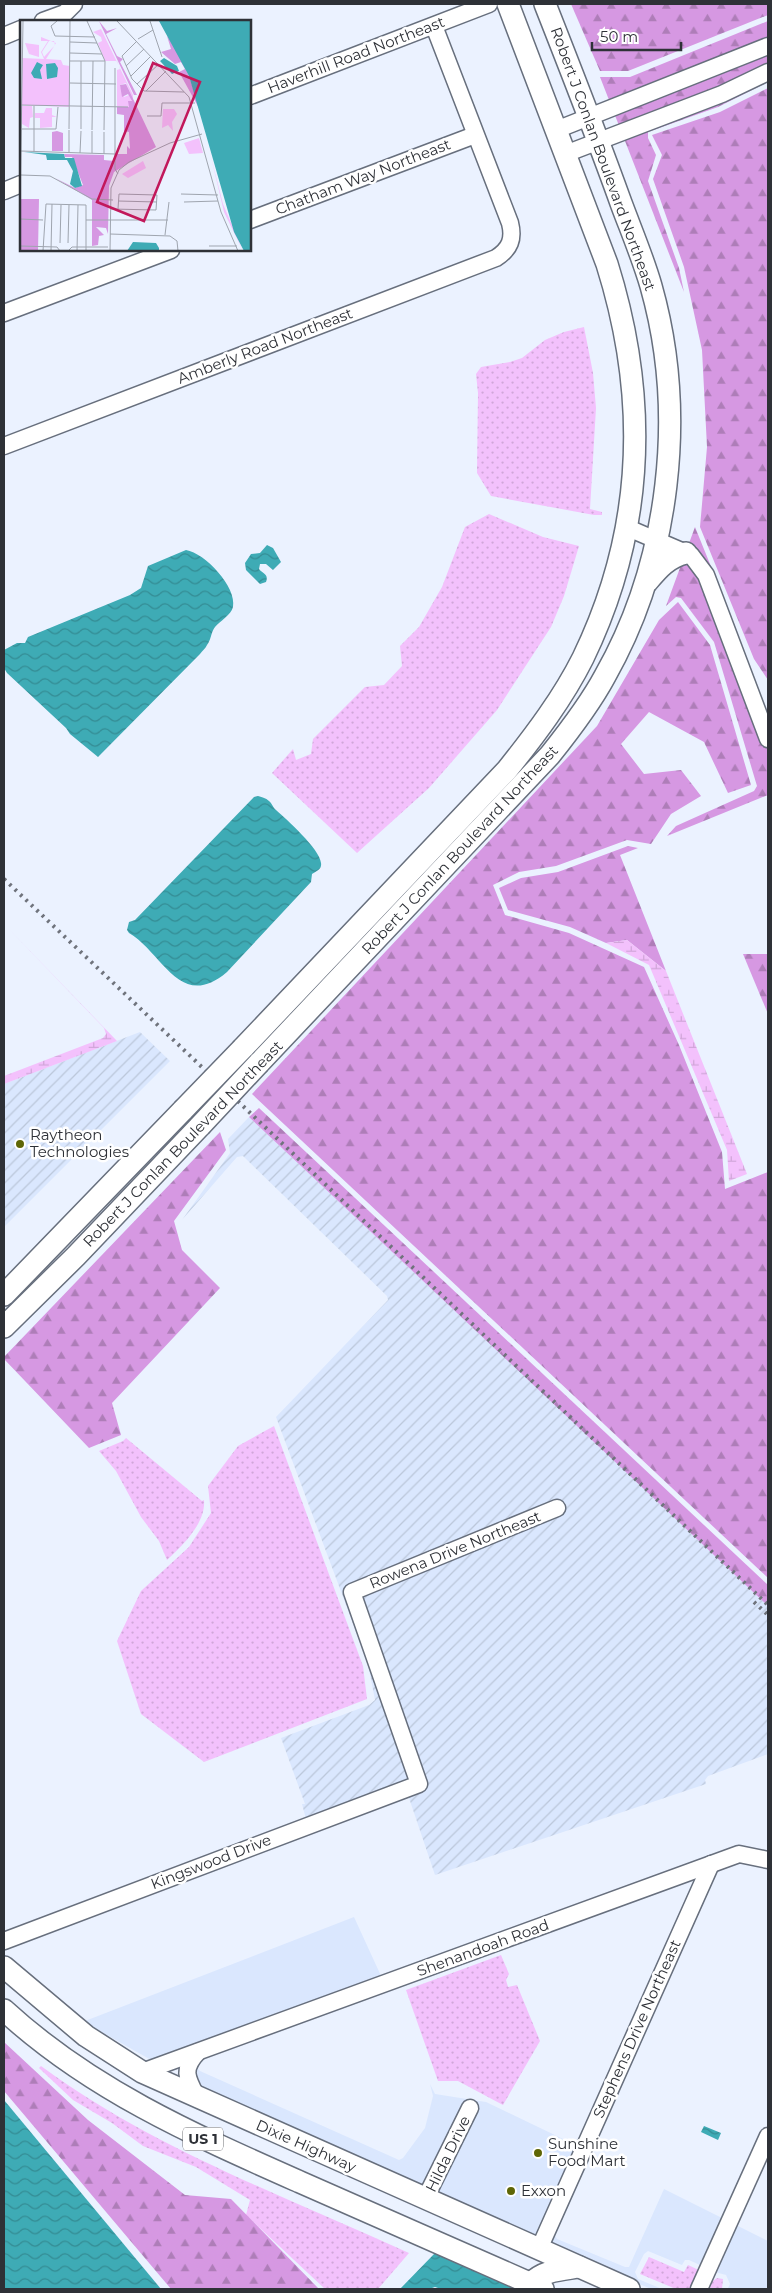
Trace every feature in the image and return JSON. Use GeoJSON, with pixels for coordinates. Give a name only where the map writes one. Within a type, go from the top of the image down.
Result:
{"type":"FeatureCollection","features":[{"type":"Feature","properties":{"kind":"main road","name":"Robert J Conlan Boulevard Northeast"},"geometry":{"type":"LineString","coordinates":[[4,1295],[243,1048],[507,770],[533,738],[554,707],[583,659],[602,615],[628,528],[636,449],[635,400],[629,348],[618,299],[607,264],[508,4]]}},
{"type":"Feature","properties":{"kind":"main road","name":"Robert J Conlan Boulevard Northeast"},"geometry":{"type":"LineString","coordinates":[[4,1327],[76,1256],[550,755],[575,724],[606,676],[631,623],[645,584],[657,538],[664,496],[669,441],[669,397],[663,338],[651,286],[545,4]]}},
{"type":"Feature","properties":{"kind":"main road"},"geometry":{"type":"LineString","coordinates":[[645,584],[661,565],[674,555],[686,553]]}},
{"type":"Feature","properties":{"kind":"main road","name":"Dixie Highway"},"geometry":{"type":"LineString","coordinates":[[4,1967],[59,2016],[102,2047],[142,2072],[629,2289]]}},
{"type":"Feature","properties":{"kind":"main road","name":"US 1"},"geometry":{"type":"LineString","coordinates":[[4,2010],[46,2045],[87,2075],[159,2118],[536,2286]]}},
{"type":"Feature","properties":{"kind":"main road"},"geometry":{"type":"LineString","coordinates":[[496,2269],[521,2264],[531,2258],[539,2249]]}},
{"type":"Feature","properties":{"kind":"main road"},"geometry":{"type":"LineString","coordinates":[[536,2286],[538,2276],[548,2272],[579,2267]]}},
{"type":"Feature","properties":{"kind":"street"},"geometry":{"type":"LineString","coordinates":[[45,20],[65,13],[74,4]]}},
{"type":"Feature","properties":{"kind":"street","name":"Haverhill Road Northeast"},"geometry":{"type":"LineString","coordinates":[[251,96],[489,4]]}},
{"type":"Feature","properties":{"kind":"street"},"geometry":{"type":"LineString","coordinates":[[434,26],[475,135]]}},
{"type":"Feature","properties":{"kind":"street"},"geometry":{"type":"LineString","coordinates":[[4,36],[20,29]]}},
{"type":"Feature","properties":{"kind":"street"},"geometry":{"type":"LineString","coordinates":[[556,130],[768,46]]}},
{"type":"Feature","properties":{"kind":"street"},"geometry":{"type":"LineString","coordinates":[[710,70],[722,94]]}},
{"type":"Feature","properties":{"kind":"street"},"geometry":{"type":"LineString","coordinates":[[565,154],[752,82],[768,72]]}},
{"type":"Feature","properties":{"kind":"street","name":"Chatham Way Northeast"},"geometry":{"type":"LineString","coordinates":[[251,220],[475,135]]}},
{"type":"Feature","properties":{"kind":"street","name":"Amberly Road Northeast"},"geometry":{"type":"LineString","coordinates":[[4,446],[496,258],[508,247],[512,233],[475,135]]}},
{"type":"Feature","properties":{"kind":"street"},"geometry":{"type":"LineString","coordinates":[[4,191],[20,184]]}},
{"type":"Feature","properties":{"kind":"street"},"geometry":{"type":"LineString","coordinates":[[4,313],[167,251]]}},
{"type":"Feature","properties":{"kind":"street"},"geometry":{"type":"LineString","coordinates":[[628,528],[657,538],[692,555],[706,575],[768,739]]}},
{"type":"Feature","properties":{"kind":"street","name":"Rowena Drive Northeast"},"geometry":{"type":"LineString","coordinates":[[419,1784],[352,1592],[557,1508]]}},
{"type":"Feature","properties":{"kind":"street","name":"Kingswood Drive"},"geometry":{"type":"LineString","coordinates":[[4,1941],[419,1784]]}},
{"type":"Feature","properties":{"kind":"street","name":"Shenandoah Road"},"geometry":{"type":"LineString","coordinates":[[142,2072],[739,1854],[768,1860]]}},
{"type":"Feature","properties":{"kind":"street","name":"Stephens Drive Northeast"},"geometry":{"type":"LineString","coordinates":[[539,2249],[711,1864]]}},
{"type":"Feature","properties":{"kind":"street"},"geometry":{"type":"LineString","coordinates":[[198,2052],[189,2062],[187,2072],[188,2080],[198,2098]]}},
{"type":"Feature","properties":{"kind":"street","name":"Hilda Drive"},"geometry":{"type":"LineString","coordinates":[[425,2199],[470,2108]]}},
{"type":"Feature","properties":{"kind":"street"},"geometry":{"type":"LineString","coordinates":[[699,2289],[768,2136]]}},
{"type":"Feature","properties":{"kind":"shaded area"},"geometry":{"type":"Polygon","coordinates":[[[140,1032],[170,1061],[4,1227],[4,1084],[140,1032]]]}},
{"type":"Feature","properties":{"kind":"shaded area"},"geometry":{"type":"Polygon","coordinates":[[[249,1117],[768,1606],[768,1754],[708,1776],[705,1780],[706,1784],[435,1875],[408,1795],[427,1788],[356,1584],[345,1588],[411,1779],[306,1819],[302,1804],[305,1804],[281,1738],[369,1705],[375,1700],[368,1664],[276,1417],[388,1300],[387,1296],[243,1156],[237,1157],[182,1220],[230,1153],[228,1139],[249,1117]]]}},
{"type":"Feature","properties":{"kind":"shaded area"},"geometry":{"type":"Polygon","coordinates":[[[354,1917],[387,1989],[200,2044],[198,2043],[195,2046],[153,2061],[85,2021],[354,1917]]]}},
{"type":"Feature","properties":{"kind":"shaded area"},"geometry":{"type":"Polygon","coordinates":[[[197,2063],[197,2068],[200,2071],[399,2160],[403,2158],[425,2128],[433,2096],[430,2084],[435,2094],[468,2099],[422,2191],[198,2085],[194,2079],[197,2063]]]}},
{"type":"Feature","properties":{"kind":"shaded area"},"geometry":{"type":"Polygon","coordinates":[[[468,2099],[486,2102],[588,2151],[554,2234],[557,2239],[629,2267],[664,2189],[768,2241],[768,2289],[731,2289],[728,2288],[730,2284],[726,2275],[689,2260],[685,2260],[682,2265],[648,2251],[644,2254],[635,2272],[638,2279],[662,2289],[651,2289],[434,2196],[479,2106],[468,2099]]]}},
{"type":"Feature","properties":{"kind":"green space"},"geometry":{"type":"Polygon","coordinates":[[[571,4],[768,4],[768,15],[628,71],[600,71],[571,4]]]}},
{"type":"Feature","properties":{"kind":"green space"},"geometry":{"type":"Polygon","coordinates":[[[768,21],[768,82],[718,107],[648,132],[648,138],[656,155],[648,181],[679,268],[684,292],[600,77],[630,77],[768,21]]]}},
{"type":"Feature","properties":{"kind":"green space"},"geometry":{"type":"Polygon","coordinates":[[[768,88],[768,680],[754,659],[700,527],[707,447],[702,350],[684,267],[653,179],[662,155],[652,135],[720,112],[768,88]]]}},
{"type":"Feature","properties":{"kind":"green space"},"geometry":{"type":"Polygon","coordinates":[[[584,327],[593,373],[596,408],[590,509],[602,512],[602,515],[491,496],[477,473],[478,393],[476,374],[481,367],[522,358],[545,340],[564,332],[584,327]]]}},
{"type":"Feature","properties":{"kind":"green space"},"geometry":{"type":"Polygon","coordinates":[[[489,514],[543,537],[579,546],[564,596],[551,627],[497,710],[429,788],[357,853],[272,773],[293,749],[296,760],[311,754],[313,739],[365,687],[384,685],[402,666],[400,646],[419,627],[442,587],[465,527],[489,514]]]}},
{"type":"Feature","properties":{"kind":"green space"},"geometry":{"type":"Polygon","coordinates":[[[695,527],[731,616],[768,721],[768,795],[667,836],[676,826],[754,791],[757,786],[714,642],[681,598],[676,597],[666,606],[695,527]]]}},
{"type":"Feature","properties":{"kind":"green space"},"geometry":{"type":"Polygon","coordinates":[[[678,602],[710,645],[751,785],[728,793],[704,742],[649,712],[621,744],[644,774],[681,770],[701,796],[671,814],[651,844],[627,840],[556,866],[519,872],[493,885],[505,915],[569,933],[644,967],[679,1045],[722,1152],[725,1189],[768,1172],[768,1578],[252,1094],[597,726],[659,620],[678,602]]]}},
{"type":"Feature","properties":{"kind":"green space"},"geometry":{"type":"Polygon","coordinates":[[[628,846],[638,848],[620,855],[666,971],[627,940],[606,943],[570,927],[508,910],[499,888],[521,878],[558,872],[628,846]]]}},
{"type":"Feature","properties":{"kind":"green space"},"geometry":{"type":"Polygon","coordinates":[[[4,924],[117,1041],[4,1084],[4,1076],[103,1038],[106,1034],[104,1028],[4,924]]]}},
{"type":"Feature","properties":{"kind":"green space"},"geometry":{"type":"Polygon","coordinates":[[[627,940],[666,971],[747,1174],[729,1181],[727,1150],[649,965],[606,943],[627,940]]]}},
{"type":"Feature","properties":{"kind":"green space"},"geometry":{"type":"Polygon","coordinates":[[[743,954],[768,954],[768,1014],[743,954]]]}},
{"type":"Feature","properties":{"kind":"green space"},"geometry":{"type":"Polygon","coordinates":[[[259,1108],[768,1585],[768,1606],[249,1117],[259,1108]]]}},
{"type":"Feature","properties":{"kind":"green space"},"geometry":{"type":"Polygon","coordinates":[[[220,1132],[226,1150],[174,1221],[182,1250],[220,1288],[112,1403],[121,1435],[89,1448],[4,1357],[220,1132]]]}},
{"type":"Feature","properties":{"kind":"green space"},"geometry":{"type":"Polygon","coordinates":[[[274,1426],[363,1666],[367,1699],[204,1762],[141,1714],[117,1641],[141,1591],[189,1547],[211,1513],[208,1486],[238,1446],[274,1426]]]}},
{"type":"Feature","properties":{"kind":"green space"},"geometry":{"type":"Polygon","coordinates":[[[126,1438],[202,1501],[204,1500],[204,1509],[197,1525],[167,1560],[159,1541],[141,1517],[116,1471],[99,1451],[126,1438]]]}},
{"type":"Feature","properties":{"kind":"green space"},"geometry":{"type":"Polygon","coordinates":[[[501,1955],[509,1974],[506,1980],[508,1987],[517,1985],[540,2041],[503,2105],[458,2081],[438,2081],[406,1990],[501,1955]]]}},
{"type":"Feature","properties":{"kind":"green space"},"geometry":{"type":"Polygon","coordinates":[[[4,2042],[88,2120],[185,2195],[231,2199],[319,2289],[171,2289],[4,2091],[4,2042]]]}},
{"type":"Feature","properties":{"kind":"green space"},"geometry":{"type":"Polygon","coordinates":[[[41,2066],[128,2122],[173,2146],[220,2169],[409,2253],[378,2289],[325,2289],[246,2215],[250,2200],[196,2167],[143,2146],[112,2123],[73,2100],[39,2068],[41,2066]]]}},
{"type":"Feature","properties":{"kind":"green space"},"geometry":{"type":"Polygon","coordinates":[[[649,2257],[684,2272],[688,2265],[703,2272],[694,2289],[676,2289],[640,2274],[649,2257]]]}},
{"type":"Feature","properties":{"kind":"green space"},"geometry":{"type":"Polygon","coordinates":[[[717,2278],[723,2279],[722,2289],[707,2289],[710,2283],[717,2278]]]}},
{"type":"Feature","properties":{"kind":"water"},"geometry":{"type":"Polygon","coordinates":[[[267,545],[273,548],[281,562],[273,570],[266,564],[260,564],[259,569],[267,577],[266,582],[260,584],[246,570],[245,563],[251,554],[260,553],[267,545]]]}},
{"type":"Feature","properties":{"kind":"water"},"geometry":{"type":"Polygon","coordinates":[[[186,550],[202,557],[225,581],[233,599],[232,610],[215,627],[206,647],[200,654],[98,757],[70,734],[66,728],[7,673],[4,668],[4,650],[17,643],[25,643],[28,637],[130,595],[141,588],[148,566],[186,550]]]}},
{"type":"Feature","properties":{"kind":"water"},"geometry":{"type":"Polygon","coordinates":[[[258,796],[270,802],[309,842],[319,857],[321,867],[312,874],[311,882],[227,972],[211,983],[197,986],[184,983],[129,933],[127,930],[129,922],[135,920],[254,797],[258,796]]]}},
{"type":"Feature","properties":{"kind":"water"},"geometry":{"type":"Polygon","coordinates":[[[4,2100],[161,2289],[4,2289],[4,2100]]]}},
{"type":"Feature","properties":{"kind":"water"},"geometry":{"type":"Polygon","coordinates":[[[704,2126],[721,2133],[718,2140],[701,2132],[704,2126]]]}},
{"type":"Feature","properties":{"kind":"water"},"geometry":{"type":"Polygon","coordinates":[[[435,2253],[520,2289],[441,2289],[435,2287],[429,2289],[400,2289],[435,2253]]]}},
{"type":"Feature","properties":{"kind":"railway"},"geometry":{"type":"LineString","coordinates":[[4,879],[768,1605]]}},
{"type":"Feature","properties":{"kind":"railway"},"geometry":{"type":"LineString","coordinates":[[754,1602],[768,1615]]}},
{"type":"Feature","properties":{"kind":"place","name":"Raytheon Technologies"},"geometry":{"type":"Point","coordinates":[20,1144]}},
{"type":"Feature","properties":{"kind":"place","name":"Sunshine Food Mart"},"geometry":{"type":"Point","coordinates":[538,2153]}},
{"type":"Feature","properties":{"kind":"place","name":"Exxon"},"geometry":{"type":"Point","coordinates":[511,2191]}}]}
